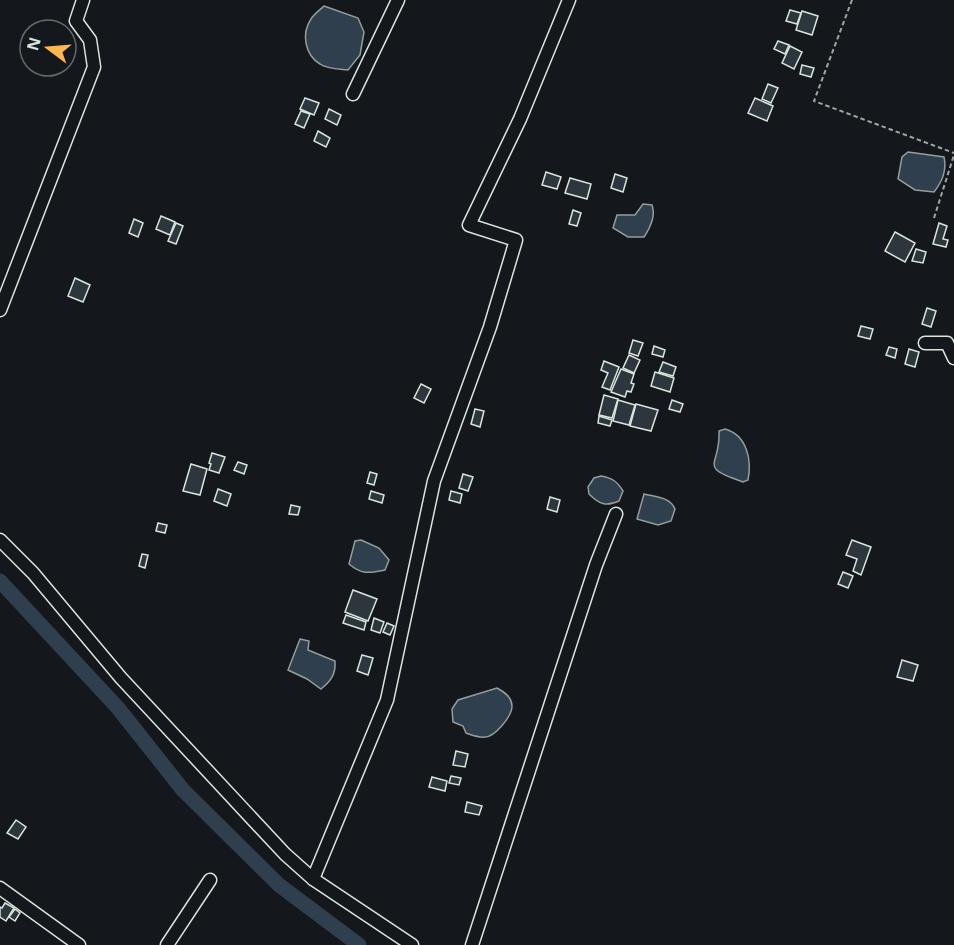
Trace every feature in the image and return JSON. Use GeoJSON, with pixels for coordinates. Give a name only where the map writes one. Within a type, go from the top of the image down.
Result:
{"type":"FeatureCollection","features":[{"type":"Feature","properties":{"kind":"street"},"geometry":{"type":"LineString","coordinates":[[0,310],[94,67],[90,40],[76,21],[83,0]]}},
{"type":"Feature","properties":{"kind":"street"},"geometry":{"type":"LineString","coordinates":[[353,94],[398,0]]}},
{"type":"Feature","properties":{"kind":"street"},"geometry":{"type":"LineString","coordinates":[[313,879],[387,700],[434,481],[490,327],[516,240],[469,225],[520,119],[569,0]]}},
{"type":"Feature","properties":{"kind":"street"},"geometry":{"type":"LineString","coordinates":[[926,343],[947,344],[954,358]]}},
{"type":"Feature","properties":{"kind":"street"},"geometry":{"type":"LineString","coordinates":[[472,945],[593,576],[616,513]]}},
{"type":"Feature","properties":{"kind":"street"},"geometry":{"type":"LineString","coordinates":[[0,540],[33,573],[121,678],[285,854],[313,879],[412,945]]}},
{"type":"Feature","properties":{"kind":"street"},"geometry":{"type":"LineString","coordinates":[[167,945],[210,880]]}},
{"type":"Feature","properties":{"kind":"street"},"geometry":{"type":"LineString","coordinates":[[0,888],[79,945]]}},
{"type":"Feature","properties":{"kind":"path"},"geometry":{"type":"LineString","coordinates":[[852,0],[814,101],[954,154],[934,218]]}},
{"type":"Feature","properties":{"kind":"water"},"geometry":{"type":"Polygon","coordinates":[[[324,6],[358,18],[364,32],[360,55],[348,70],[323,66],[308,50],[305,37],[308,25],[314,15],[324,6]]]}},
{"type":"Feature","properties":{"kind":"water"},"geometry":{"type":"Polygon","coordinates":[[[908,152],[944,157],[943,176],[934,192],[915,190],[898,179],[902,157],[908,152]]]}},
{"type":"Feature","properties":{"kind":"water"},"geometry":{"type":"Polygon","coordinates":[[[643,204],[652,205],[653,213],[644,237],[628,237],[613,228],[617,215],[635,215],[643,204]]]}},
{"type":"Feature","properties":{"kind":"water"},"geometry":{"type":"Polygon","coordinates":[[[725,429],[738,437],[746,449],[749,472],[748,480],[743,482],[715,468],[719,431],[725,429]]]}},
{"type":"Feature","properties":{"kind":"water"},"geometry":{"type":"Polygon","coordinates":[[[601,476],[614,480],[621,488],[623,491],[619,501],[603,504],[589,494],[588,487],[594,478],[601,476]]]}},
{"type":"Feature","properties":{"kind":"water"},"geometry":{"type":"Polygon","coordinates":[[[644,494],[662,498],[673,505],[675,509],[671,521],[658,525],[637,519],[644,494]]]}},
{"type":"Feature","properties":{"kind":"water"},"geometry":{"type":"Polygon","coordinates":[[[361,540],[379,548],[389,560],[385,570],[366,572],[349,564],[355,541],[361,540]]]}},
{"type":"Feature","properties":{"kind":"water"},"geometry":{"type":"Polygon","coordinates":[[[300,639],[309,641],[308,650],[335,661],[332,677],[321,689],[288,670],[300,639]]]}},
{"type":"Feature","properties":{"kind":"water"},"geometry":{"type":"Polygon","coordinates":[[[497,688],[509,697],[512,706],[506,720],[493,734],[485,737],[475,736],[466,733],[463,726],[453,722],[452,709],[458,700],[497,688]]]}},
{"type":"Feature","properties":{"kind":"building"},"geometry":{"type":"Polygon","coordinates":[[[790,10],[801,13],[797,24],[786,21],[790,10]]]}},
{"type":"Feature","properties":{"kind":"building"},"geometry":{"type":"Polygon","coordinates":[[[802,11],[818,16],[812,35],[796,30],[802,11]]]}},
{"type":"Feature","properties":{"kind":"building"},"geometry":{"type":"Polygon","coordinates":[[[778,41],[789,45],[785,54],[774,49],[778,41]]]}},
{"type":"Feature","properties":{"kind":"building"},"geometry":{"type":"Polygon","coordinates":[[[790,46],[802,52],[794,69],[782,63],[790,46]]]}},
{"type":"Feature","properties":{"kind":"building"},"geometry":{"type":"Polygon","coordinates":[[[802,65],[814,68],[811,77],[800,74],[802,65]]]}},
{"type":"Feature","properties":{"kind":"building"},"geometry":{"type":"Polygon","coordinates":[[[768,84],[778,88],[771,103],[762,99],[768,84]]]}},
{"type":"Feature","properties":{"kind":"building"},"geometry":{"type":"Polygon","coordinates":[[[305,98],[319,103],[314,115],[300,109],[305,98]]]}},
{"type":"Feature","properties":{"kind":"building"},"geometry":{"type":"Polygon","coordinates":[[[755,98],[773,106],[767,121],[748,113],[755,98]]]}},
{"type":"Feature","properties":{"kind":"building"},"geometry":{"type":"Polygon","coordinates":[[[329,109],[341,115],[337,125],[325,119],[329,109]]]}},
{"type":"Feature","properties":{"kind":"building"},"geometry":{"type":"Polygon","coordinates":[[[301,111],[310,114],[304,128],[295,124],[301,111]]]}},
{"type":"Feature","properties":{"kind":"building"},"geometry":{"type":"Polygon","coordinates":[[[318,131],[330,138],[326,147],[314,141],[318,131]]]}},
{"type":"Feature","properties":{"kind":"building"},"geometry":{"type":"Polygon","coordinates":[[[546,172],[561,177],[557,189],[542,185],[546,172]]]}},
{"type":"Feature","properties":{"kind":"building"},"geometry":{"type":"Polygon","coordinates":[[[615,174],[627,178],[623,192],[611,188],[615,174]]]}},
{"type":"Feature","properties":{"kind":"building"},"geometry":{"type":"Polygon","coordinates":[[[570,178],[591,184],[587,199],[565,193],[570,178]]]}},
{"type":"Feature","properties":{"kind":"building"},"geometry":{"type":"Polygon","coordinates":[[[573,210],[581,213],[577,226],[569,224],[573,210]]]}},
{"type":"Feature","properties":{"kind":"building"},"geometry":{"type":"Polygon","coordinates":[[[161,216],[175,222],[170,235],[156,229],[161,216]]]}},
{"type":"Feature","properties":{"kind":"building"},"geometry":{"type":"Polygon","coordinates":[[[134,219],[143,223],[138,237],[129,233],[134,219]]]}},
{"type":"Feature","properties":{"kind":"building"},"geometry":{"type":"Polygon","coordinates":[[[176,223],[183,226],[176,244],[168,241],[176,223]]]}},
{"type":"Feature","properties":{"kind":"building"},"geometry":{"type":"Polygon","coordinates":[[[939,223],[947,226],[943,239],[948,240],[946,247],[933,244],[939,223]]]}},
{"type":"Feature","properties":{"kind":"building"},"geometry":{"type":"Polygon","coordinates":[[[895,232],[915,243],[905,262],[885,251],[895,232]]]}},
{"type":"Feature","properties":{"kind":"building"},"geometry":{"type":"Polygon","coordinates":[[[916,249],[926,252],[923,263],[912,261],[916,249]]]}},
{"type":"Feature","properties":{"kind":"building"},"geometry":{"type":"Polygon","coordinates":[[[75,278],[90,285],[83,302],[68,296],[75,278]]]}},
{"type":"Feature","properties":{"kind":"building"},"geometry":{"type":"Polygon","coordinates":[[[927,308],[936,311],[931,327],[922,324],[927,308]]]}},
{"type":"Feature","properties":{"kind":"building"},"geometry":{"type":"Polygon","coordinates":[[[861,326],[873,329],[870,339],[858,336],[861,326]]]}},
{"type":"Feature","properties":{"kind":"building"},"geometry":{"type":"Polygon","coordinates":[[[633,340],[643,343],[638,356],[629,353],[633,340]]]}},
{"type":"Feature","properties":{"kind":"building"},"geometry":{"type":"Polygon","coordinates":[[[654,346],[665,350],[663,357],[652,354],[654,346]]]}},
{"type":"Feature","properties":{"kind":"building"},"geometry":{"type":"Polygon","coordinates":[[[889,347],[897,349],[895,358],[886,355],[889,347]]]}},
{"type":"Feature","properties":{"kind":"building"},"geometry":{"type":"Polygon","coordinates":[[[909,349],[919,352],[915,367],[905,364],[909,349]]]}},
{"type":"Feature","properties":{"kind":"building"},"geometry":{"type":"Polygon","coordinates":[[[629,355],[640,360],[634,373],[623,368],[629,355]]]}},
{"type":"Feature","properties":{"kind":"building"},"geometry":{"type":"Polygon","coordinates":[[[604,361],[619,367],[610,390],[602,387],[608,373],[601,370],[604,361]]]}},
{"type":"Feature","properties":{"kind":"building"},"geometry":{"type":"Polygon","coordinates":[[[663,362],[676,367],[673,376],[659,372],[663,362]]]}},
{"type":"Feature","properties":{"kind":"building"},"geometry":{"type":"Polygon","coordinates":[[[621,369],[634,374],[631,392],[627,391],[625,397],[611,392],[621,369]]]}},
{"type":"Feature","properties":{"kind":"building"},"geometry":{"type":"Polygon","coordinates":[[[655,372],[674,378],[670,392],[651,386],[655,372]]]}},
{"type":"Feature","properties":{"kind":"building"},"geometry":{"type":"Polygon","coordinates":[[[421,384],[431,389],[424,403],[414,398],[421,384]]]}},
{"type":"Feature","properties":{"kind":"building"},"geometry":{"type":"Polygon","coordinates":[[[604,395],[618,399],[612,418],[599,415],[604,395]]]}},
{"type":"Feature","properties":{"kind":"building"},"geometry":{"type":"Polygon","coordinates":[[[618,400],[635,405],[629,425],[613,421],[618,400]]]}},
{"type":"Feature","properties":{"kind":"building"},"geometry":{"type":"Polygon","coordinates":[[[672,400],[683,404],[680,412],[669,409],[672,400]]]}},
{"type":"Feature","properties":{"kind":"building"},"geometry":{"type":"Polygon","coordinates":[[[636,404],[658,410],[651,431],[630,426],[636,404]]]}},
{"type":"Feature","properties":{"kind":"building"},"geometry":{"type":"Polygon","coordinates":[[[475,409],[484,411],[480,427],[471,424],[475,409]]]}},
{"type":"Feature","properties":{"kind":"building"},"geometry":{"type":"Polygon","coordinates":[[[599,416],[612,420],[610,426],[598,423],[599,416]]]}},
{"type":"Feature","properties":{"kind":"building"},"geometry":{"type":"Polygon","coordinates":[[[212,453],[225,457],[219,473],[209,470],[212,453]]]}},
{"type":"Feature","properties":{"kind":"building"},"geometry":{"type":"Polygon","coordinates":[[[238,462],[247,465],[244,474],[234,470],[238,462]]]}},
{"type":"Feature","properties":{"kind":"building"},"geometry":{"type":"Polygon","coordinates":[[[191,464],[207,469],[200,495],[183,491],[191,464]]]}},
{"type":"Feature","properties":{"kind":"building"},"geometry":{"type":"Polygon","coordinates":[[[370,472],[377,474],[374,485],[367,483],[370,472]]]}},
{"type":"Feature","properties":{"kind":"building"},"geometry":{"type":"Polygon","coordinates":[[[463,474],[473,477],[468,491],[459,488],[463,474]]]}},
{"type":"Feature","properties":{"kind":"building"},"geometry":{"type":"Polygon","coordinates":[[[218,489],[231,494],[227,506],[214,501],[218,489]]]}},
{"type":"Feature","properties":{"kind":"building"},"geometry":{"type":"Polygon","coordinates":[[[371,491],[384,495],[382,503],[369,499],[371,491]]]}},
{"type":"Feature","properties":{"kind":"building"},"geometry":{"type":"Polygon","coordinates":[[[451,491],[462,494],[460,503],[449,500],[451,491]]]}},
{"type":"Feature","properties":{"kind":"building"},"geometry":{"type":"Polygon","coordinates":[[[550,497],[560,500],[557,512],[547,509],[550,497]]]}},
{"type":"Feature","properties":{"kind":"building"},"geometry":{"type":"Polygon","coordinates":[[[291,505],[300,507],[298,515],[289,514],[291,505]]]}},
{"type":"Feature","properties":{"kind":"building"},"geometry":{"type":"Polygon","coordinates":[[[158,523],[167,525],[165,533],[156,531],[158,523]]]}},
{"type":"Feature","properties":{"kind":"building"},"geometry":{"type":"Polygon","coordinates":[[[852,540],[871,547],[861,575],[853,571],[857,559],[846,555],[852,540]]]}},
{"type":"Feature","properties":{"kind":"building"},"geometry":{"type":"Polygon","coordinates":[[[142,554],[148,555],[145,568],[139,566],[142,554]]]}},
{"type":"Feature","properties":{"kind":"building"},"geometry":{"type":"Polygon","coordinates":[[[843,572],[853,576],[848,588],[838,584],[843,572]]]}},
{"type":"Feature","properties":{"kind":"building"},"geometry":{"type":"Polygon","coordinates":[[[353,590],[377,599],[368,621],[345,612],[353,590]]]}},
{"type":"Feature","properties":{"kind":"building"},"geometry":{"type":"Polygon","coordinates":[[[346,615],[366,622],[364,630],[343,623],[346,615]]]}},
{"type":"Feature","properties":{"kind":"building"},"geometry":{"type":"Polygon","coordinates":[[[374,618],[384,622],[380,633],[371,630],[374,618]]]}},
{"type":"Feature","properties":{"kind":"building"},"geometry":{"type":"Polygon","coordinates":[[[387,623],[394,626],[390,635],[383,632],[387,623]]]}},
{"type":"Feature","properties":{"kind":"building"},"geometry":{"type":"Polygon","coordinates":[[[362,655],[373,658],[368,675],[357,671],[362,655]]]}},
{"type":"Feature","properties":{"kind":"building"},"geometry":{"type":"Polygon","coordinates":[[[902,660],[918,665],[913,681],[897,677],[902,660]]]}},
{"type":"Feature","properties":{"kind":"building"},"geometry":{"type":"Polygon","coordinates":[[[456,751],[468,754],[465,767],[453,765],[456,751]]]}},
{"type":"Feature","properties":{"kind":"building"},"geometry":{"type":"Polygon","coordinates":[[[451,776],[461,778],[459,785],[449,783],[451,776]]]}},
{"type":"Feature","properties":{"kind":"building"},"geometry":{"type":"Polygon","coordinates":[[[432,777],[447,781],[445,791],[429,787],[432,777]]]}},
{"type":"Feature","properties":{"kind":"building"},"geometry":{"type":"Polygon","coordinates":[[[467,802],[482,806],[479,815],[465,812],[467,802]]]}},
{"type":"Feature","properties":{"kind":"building"},"geometry":{"type":"Polygon","coordinates":[[[16,820],[26,827],[18,839],[7,833],[16,820]]]}},
{"type":"Feature","properties":{"kind":"building"},"geometry":{"type":"Polygon","coordinates":[[[5,903],[14,908],[6,921],[0,917],[0,907],[2,908],[5,903]]]}},
{"type":"Feature","properties":{"kind":"building"},"geometry":{"type":"Polygon","coordinates":[[[15,909],[20,913],[15,921],[9,917],[15,909]]]}},
{"type":"Feature","properties":{"kind":"waterway"},"geometry":{"type":"LineString","coordinates":[[0,581],[118,708],[183,790],[279,885],[359,945]]}}]}
